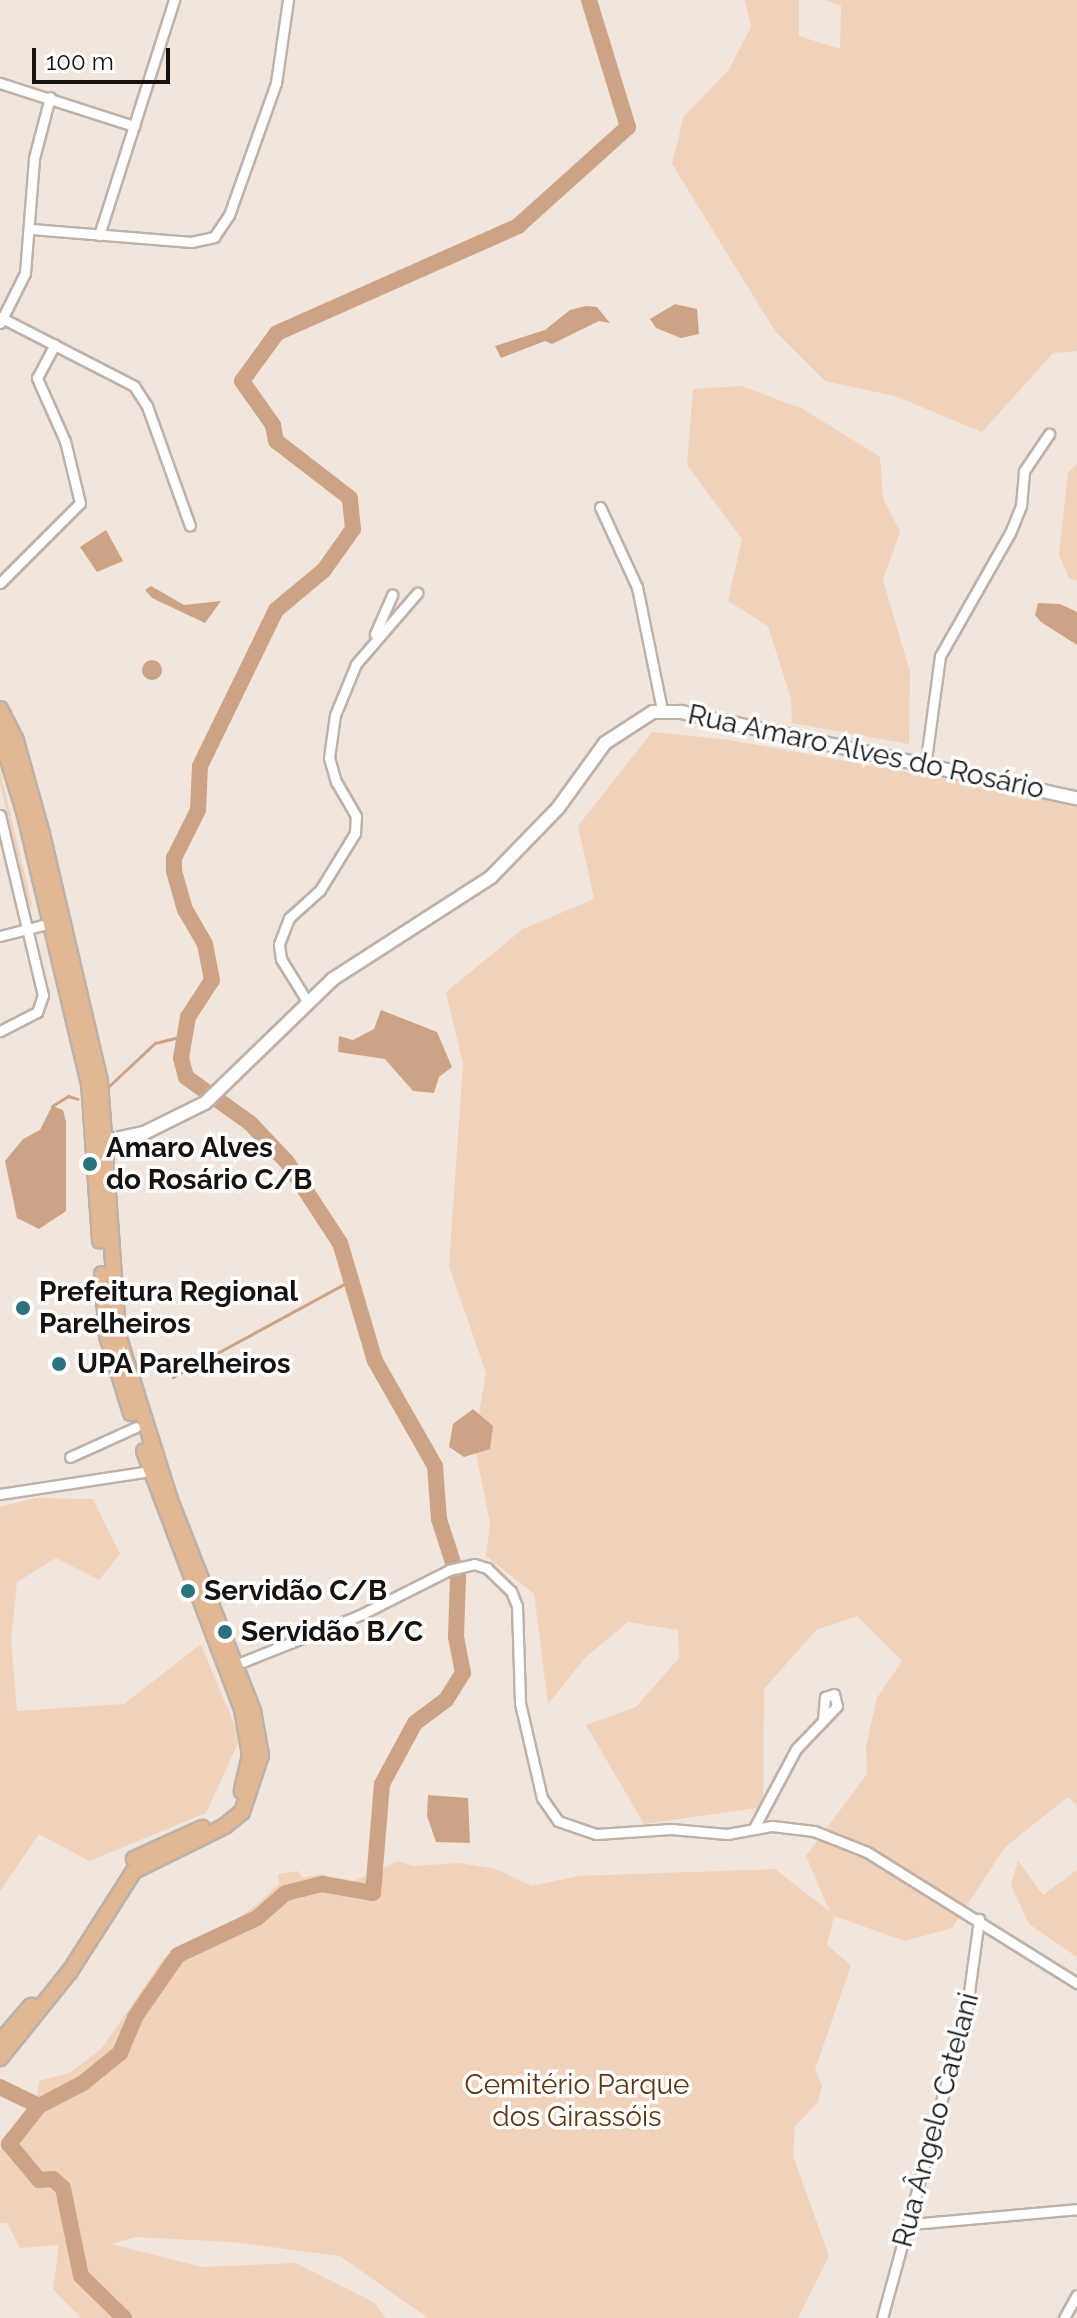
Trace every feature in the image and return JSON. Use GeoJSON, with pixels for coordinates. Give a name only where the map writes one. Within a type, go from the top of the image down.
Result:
{"type":"FeatureCollection","features":[{"type":"Feature","properties":{"kind":"main road"},"geometry":{"type":"LineString","coordinates":[[0,709],[16,741],[57,921]]}},
{"type":"Feature","properties":{"kind":"main road"},"geometry":{"type":"LineString","coordinates":[[0,734],[57,921],[100,1081],[104,1321],[150,1471],[166,1501]]}},
{"type":"Feature","properties":{"kind":"main road"},"geometry":{"type":"LineString","coordinates":[[0,2042],[48,1986],[134,1859],[214,1823],[234,1807],[250,1755],[230,1667],[166,1501],[112,1302],[102,1142]]}},
{"type":"Feature","properties":{"kind":"main road"},"geometry":{"type":"LineString","coordinates":[[0,2058],[70,1971],[134,1871],[225,1826],[247,1803],[261,1755],[253,1711],[230,1667]]}},
{"type":"Feature","properties":{"kind":"street"},"geometry":{"type":"LineString","coordinates":[[99,235],[174,0]]}},
{"type":"Feature","properties":{"kind":"street"},"geometry":{"type":"LineString","coordinates":[[31,229],[203,242],[224,226],[276,83],[288,0]]}},
{"type":"Feature","properties":{"kind":"street"},"geometry":{"type":"LineString","coordinates":[[0,83],[134,126]]}},
{"type":"Feature","properties":{"kind":"street"},"geometry":{"type":"LineString","coordinates":[[50,97],[34,158],[31,229],[25,273],[1,319],[123,378],[141,395],[190,526]]}},
{"type":"Feature","properties":{"kind":"street"},"geometry":{"type":"LineString","coordinates":[[0,583],[80,503],[74,469],[37,378],[55,344]]}},
{"type":"Feature","properties":{"kind":"street"},"geometry":{"type":"LineString","coordinates":[[925,767],[940,656],[1010,533],[1021,506],[1024,471],[1049,434]]}},
{"type":"Feature","properties":{"kind":"street"},"geometry":{"type":"LineString","coordinates":[[600,507],[637,587],[662,710]]}},
{"type":"Feature","properties":{"kind":"street"},"geometry":{"type":"LineString","coordinates":[[372,641],[417,593]]}},
{"type":"Feature","properties":{"kind":"street"},"geometry":{"type":"LineString","coordinates":[[307,1001],[281,959],[281,932],[320,890],[355,833],[356,816],[332,770],[330,743],[346,683],[372,641],[392,595]]}},
{"type":"Feature","properties":{"kind":"street","name":"Rua Amaro Alves do Rosário"},"geometry":{"type":"LineString","coordinates":[[102,1142],[168,1123],[205,1103],[232,1081],[307,1001],[389,939],[491,877],[560,806],[610,738],[636,718],[662,710],[1077,798]]}},
{"type":"Feature","properties":{"kind":"street"},"geometry":{"type":"LineString","coordinates":[[0,815],[42,1003],[0,1031]]}},
{"type":"Feature","properties":{"kind":"street"},"geometry":{"type":"LineString","coordinates":[[0,936],[57,921]]}},
{"type":"Feature","properties":{"kind":"street"},"geometry":{"type":"LineString","coordinates":[[70,1457],[136,1427]]}},
{"type":"Feature","properties":{"kind":"street"},"geometry":{"type":"LineString","coordinates":[[0,1494],[150,1471]]}},
{"type":"Feature","properties":{"kind":"street"},"geometry":{"type":"LineString","coordinates":[[230,1667],[360,1615],[449,1570],[465,1566],[487,1568],[511,1591],[517,1606],[523,1719],[542,1798],[558,1821],[596,1834],[671,1829],[727,1834],[754,1828],[794,1826],[867,1852],[979,1919],[1077,1983]]}},
{"type":"Feature","properties":{"kind":"street"},"geometry":{"type":"LineString","coordinates":[[754,1828],[796,1749],[823,1718]]}},
{"type":"Feature","properties":{"kind":"street","name":"Rua Ângelo Catelani"},"geometry":{"type":"LineString","coordinates":[[882,2318],[967,2007],[979,1919]]}},
{"type":"Feature","properties":{"kind":"street"},"geometry":{"type":"LineString","coordinates":[[910,2224],[1077,2209]]}},
{"type":"Feature","properties":{"kind":"street"},"geometry":{"type":"LineString","coordinates":[[1064,2318],[1077,2295]]}},
{"type":"Feature","properties":{"kind":"green space"},"geometry":{"type":"Polygon","coordinates":[[[745,0],[799,0],[799,36],[840,49],[841,6],[826,0],[1077,0],[1077,351],[1053,353],[982,432],[895,396],[825,381],[775,331],[672,164],[684,116],[728,71],[751,27],[745,0]]]}},
{"type":"Feature","properties":{"kind":"green space"},"geometry":{"type":"Polygon","coordinates":[[[741,386],[803,409],[880,457],[883,499],[900,531],[883,580],[910,672],[909,744],[792,723],[791,699],[768,626],[728,601],[742,539],[687,465],[693,389],[741,386]]]}},
{"type":"Feature","properties":{"kind":"green space"},"geometry":{"type":"Polygon","coordinates":[[[1077,464],[1077,582],[1069,578],[1059,555],[1068,473],[1077,464]]]}},
{"type":"Feature","properties":{"kind":"green space","name":"Cemitério Parque dos Girassóis"},"geometry":{"type":"Polygon","coordinates":[[[652,732],[730,740],[1077,803],[1077,1806],[1068,1797],[1005,1847],[952,1928],[905,1941],[834,1916],[827,1945],[851,1965],[815,2070],[822,2086],[818,2102],[795,2126],[793,2156],[829,2256],[798,2318],[428,2318],[340,2256],[232,2242],[135,2237],[111,2244],[202,2267],[295,2263],[375,2303],[385,2318],[81,2318],[53,2289],[59,2245],[20,2248],[7,2223],[0,2223],[0,2150],[36,2104],[39,2081],[70,2073],[102,2048],[164,1958],[178,1947],[203,1943],[255,1906],[279,1884],[278,1874],[298,1871],[302,1878],[320,1874],[354,1881],[399,1861],[413,1866],[459,1863],[496,1869],[532,1886],[579,1876],[775,1869],[830,1912],[806,1856],[867,1774],[866,1746],[877,1698],[902,1661],[857,1616],[816,1630],[764,1689],[763,1807],[644,1824],[586,1725],[636,1707],[679,1658],[678,1630],[628,1622],[585,1658],[548,1704],[534,1594],[486,1556],[490,1523],[474,1443],[486,1373],[449,1266],[463,1064],[446,992],[523,929],[594,899],[578,826],[652,732]]]}},
{"type":"Feature","properties":{"kind":"green space"},"geometry":{"type":"Polygon","coordinates":[[[0,770],[32,905],[30,908],[0,784],[0,770]]]}},
{"type":"Feature","properties":{"kind":"green space"},"geometry":{"type":"Polygon","coordinates":[[[35,1498],[93,1499],[120,1554],[99,1580],[56,1558],[17,1582],[11,1639],[17,1711],[124,1704],[201,1644],[240,1739],[206,1813],[89,1861],[39,1834],[0,1891],[0,1507],[35,1498]]]}},
{"type":"Feature","properties":{"kind":"green space"},"geometry":{"type":"Polygon","coordinates":[[[1018,1861],[1043,1895],[1077,1870],[1077,1957],[1029,1924],[1011,1885],[1018,1861]]]}},
{"type":"Feature","properties":{"kind":"shaded area"},"geometry":{"type":"Polygon","coordinates":[[[675,304],[697,309],[699,334],[681,338],[656,328],[650,319],[675,304]]]}},
{"type":"Feature","properties":{"kind":"shaded area"},"geometry":{"type":"Polygon","coordinates":[[[597,307],[610,323],[599,321],[552,344],[545,341],[501,358],[495,346],[545,330],[570,310],[597,307]]]}},
{"type":"Feature","properties":{"kind":"shaded area"},"geometry":{"type":"Polygon","coordinates":[[[106,530],[123,561],[97,572],[80,547],[106,530]]]}},
{"type":"Feature","properties":{"kind":"shaded area"},"geometry":{"type":"Polygon","coordinates":[[[151,586],[184,605],[221,601],[205,623],[152,598],[145,590],[151,586]]]}},
{"type":"Feature","properties":{"kind":"shaded area"},"geometry":{"type":"Polygon","coordinates":[[[1038,603],[1060,604],[1077,612],[1077,645],[1041,622],[1035,615],[1038,603]]]}},
{"type":"Feature","properties":{"kind":"shaded area"},"geometry":{"type":"Polygon","coordinates":[[[152,660],[159,663],[162,670],[159,677],[152,680],[145,677],[142,670],[145,663],[152,660]]]}},
{"type":"Feature","properties":{"kind":"shaded area"},"geometry":{"type":"Polygon","coordinates":[[[381,1010],[437,1032],[452,1067],[439,1077],[434,1093],[413,1091],[385,1059],[338,1052],[339,1036],[353,1040],[374,1029],[381,1010]]]}},
{"type":"Feature","properties":{"kind":"shaded area"},"geometry":{"type":"Polygon","coordinates":[[[52,1106],[63,1110],[66,1122],[66,1211],[39,1229],[17,1218],[5,1161],[23,1139],[40,1130],[52,1106]]]}},
{"type":"Feature","properties":{"kind":"shaded area"},"geometry":{"type":"Polygon","coordinates":[[[473,1409],[493,1426],[490,1449],[464,1457],[449,1447],[453,1424],[473,1409]]]}},
{"type":"Feature","properties":{"kind":"shaded area"},"geometry":{"type":"Polygon","coordinates":[[[428,1795],[468,1798],[470,1843],[436,1842],[427,1816],[428,1795]]]}},
{"type":"Feature","properties":{"kind":"waterway"},"geometry":{"type":"LineString","coordinates":[[124,2318],[81,2276],[63,2188],[53,2179],[39,2180],[9,2144],[39,2106],[83,2083],[120,2053],[135,2017],[178,1955],[257,1918],[286,1893],[322,1884],[373,1893],[382,1784],[415,1723],[446,1700],[463,1673],[456,1636],[458,1578],[439,1519],[435,1466],[375,1361],[340,1243],[287,1162],[250,1123],[186,1077],[181,1058],[188,1017],[212,980],[205,944],[185,910],[174,871],[174,858],[198,810],[200,766],[276,610],[324,570],[353,529],[350,498],[276,441],[273,425],[242,381],[277,333],[518,226],[628,127],[589,0]]}},
{"type":"Feature","properties":{"kind":"waterway"},"geometry":{"type":"LineString","coordinates":[[109,1086],[155,1043],[184,1036]]}},
{"type":"Feature","properties":{"kind":"waterway"},"geometry":{"type":"LineString","coordinates":[[52,1106],[68,1096],[78,1099]]}},
{"type":"Feature","properties":{"kind":"waterway"},"geometry":{"type":"LineString","coordinates":[[173,1377],[352,1280]]}},
{"type":"Feature","properties":{"kind":"waterway"},"geometry":{"type":"LineString","coordinates":[[0,2087],[39,2106]]}},
{"type":"Feature","properties":{"kind":"place","name":"Amaro Alves do Rosário C/B"},"geometry":{"type":"Point","coordinates":[90,1164]}},
{"type":"Feature","properties":{"kind":"place","name":"Prefeitura Regional Parelheiros"},"geometry":{"type":"Point","coordinates":[23,1308]}},
{"type":"Feature","properties":{"kind":"place","name":"UPA Parelheiros"},"geometry":{"type":"Point","coordinates":[59,1364]}},
{"type":"Feature","properties":{"kind":"place","name":"Servidão C/B"},"geometry":{"type":"Point","coordinates":[188,1591]}},
{"type":"Feature","properties":{"kind":"place","name":"Servidão B/C"},"geometry":{"type":"Point","coordinates":[225,1632]}}]}
